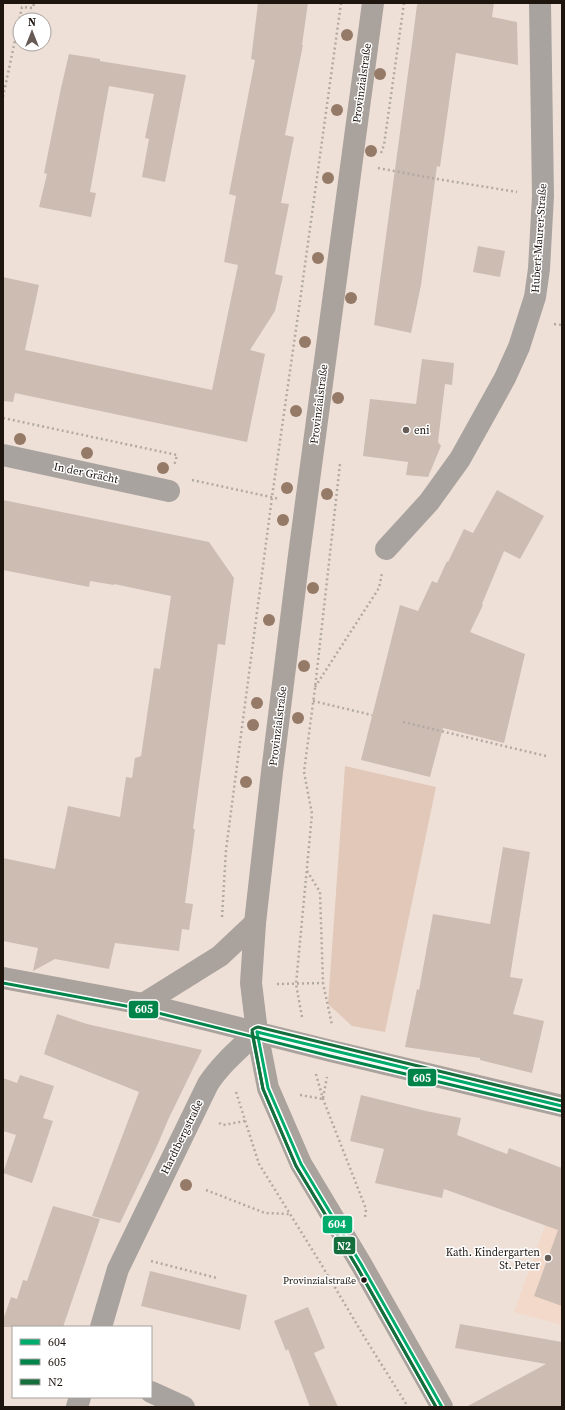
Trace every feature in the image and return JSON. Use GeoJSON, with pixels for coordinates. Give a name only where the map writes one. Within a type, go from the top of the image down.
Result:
{"type":"FeatureCollection","features":[{"type":"Feature","properties":{"kind":"main road","name":"Provinzialstraße"},"geometry":{"type":"LineString","coordinates":[[373,3],[273,764],[251,983],[257,1032],[268,1088],[301,1164],[361,1264],[442,1407]]}},
{"type":"Feature","properties":{"kind":"main road"},"geometry":{"type":"LineString","coordinates":[[143,1004],[220,956],[256,923]]}},
{"type":"Feature","properties":{"kind":"main road"},"geometry":{"type":"LineString","coordinates":[[3,978],[143,1004],[562,1106]]}},
{"type":"Feature","properties":{"kind":"street","name":"Hubert-Maurer-Straße"},"geometry":{"type":"LineString","coordinates":[[386,549],[429,502],[460,459],[492,402],[516,353],[535,297],[539,269],[543,196],[540,3]]}},
{"type":"Feature","properties":{"kind":"street","name":"In der Grächt"},"geometry":{"type":"LineString","coordinates":[[3,455],[171,484]]}},
{"type":"Feature","properties":{"kind":"street","name":"Hardtbergstraße"},"geometry":{"type":"LineString","coordinates":[[100,1326],[118,1269],[208,1084],[226,1061],[257,1032]]}},
{"type":"Feature","properties":{"kind":"street"},"geometry":{"type":"LineString","coordinates":[[152,1392],[184,1407]]}},
{"type":"Feature","properties":{"kind":"path"},"geometry":{"type":"LineString","coordinates":[[3,97],[22,7],[33,8],[34,3]]}},
{"type":"Feature","properties":{"kind":"path"},"geometry":{"type":"LineString","coordinates":[[222,920],[226,850],[272,497],[341,3]]}},
{"type":"Feature","properties":{"kind":"path"},"geometry":{"type":"LineString","coordinates":[[380,156],[384,145],[404,3]]}},
{"type":"Feature","properties":{"kind":"path"},"geometry":{"type":"LineString","coordinates":[[378,162],[376,168],[543,196]]}},
{"type":"Feature","properties":{"kind":"path"},"geometry":{"type":"LineString","coordinates":[[3,418],[177,455],[171,484],[335,507]]}},
{"type":"Feature","properties":{"kind":"path"},"geometry":{"type":"LineString","coordinates":[[340,462],[315,688],[304,772],[312,814],[296,984],[307,1045],[323,1099],[366,1209],[361,1264]]}},
{"type":"Feature","properties":{"kind":"path"},"geometry":{"type":"LineString","coordinates":[[315,688],[379,588],[386,549]]}},
{"type":"Feature","properties":{"kind":"path"},"geometry":{"type":"LineString","coordinates":[[313,701],[372,715]]}},
{"type":"Feature","properties":{"kind":"path"},"geometry":{"type":"LineString","coordinates":[[403,722],[546,756]]}},
{"type":"Feature","properties":{"kind":"path"},"geometry":{"type":"LineString","coordinates":[[307,870],[320,892],[322,983],[334,1030],[323,1099]]}},
{"type":"Feature","properties":{"kind":"path"},"geometry":{"type":"LineString","coordinates":[[234,1087],[259,1164],[408,1407]]}},
{"type":"Feature","properties":{"kind":"path"},"geometry":{"type":"LineString","coordinates":[[206,1190],[265,1213],[290,1214]]}},
{"type":"Feature","properties":{"kind":"path"},"geometry":{"type":"LineString","coordinates":[[125,1254],[217,1278]]}},
{"type":"Feature","properties":{"kind":"shaded area"},"geometry":{"type":"Polygon","coordinates":[[[345,766],[436,787],[385,1032],[352,1026],[328,1004],[345,766]]]}},
{"type":"Feature","properties":{"kind":"shaded area","name":"Kath. Kindergarten St. Peter"},"geometry":{"type":"Polygon","coordinates":[[[562,1178],[562,1325],[514,1312],[562,1178]]]}},
{"type":"Feature","properties":{"kind":"building"},"geometry":{"type":"Polygon","coordinates":[[[258,3],[308,3],[303,45],[285,135],[294,137],[281,203],[289,204],[275,274],[283,276],[275,311],[250,350],[265,354],[247,442],[15,393],[13,402],[3,401],[3,277],[39,285],[25,350],[212,390],[238,265],[224,262],[236,196],[229,194],[255,60],[251,59],[258,3]]]}},
{"type":"Feature","properties":{"kind":"building"},"geometry":{"type":"Polygon","coordinates":[[[419,3],[494,3],[492,17],[517,22],[518,65],[456,53],[440,167],[437,166],[421,285],[411,333],[374,325],[417,5],[419,3]]]}},
{"type":"Feature","properties":{"kind":"building"},"geometry":{"type":"Polygon","coordinates":[[[69,54],[100,59],[100,61],[186,75],[165,182],[142,177],[149,139],[145,138],[154,94],[109,86],[90,192],[96,193],[91,217],[39,207],[47,174],[44,173],[69,54]]]}},
{"type":"Feature","properties":{"kind":"building"},"geometry":{"type":"Polygon","coordinates":[[[478,246],[505,251],[500,277],[473,272],[478,246]]]}},
{"type":"Feature","properties":{"kind":"building"},"geometry":{"type":"Polygon","coordinates":[[[422,359],[454,363],[452,385],[445,384],[438,442],[441,446],[428,477],[406,475],[408,462],[363,456],[370,399],[416,404],[422,359]]]}},
{"type":"Feature","properties":{"kind":"building"},"geometry":{"type":"Polygon","coordinates":[[[497,490],[544,516],[520,559],[504,551],[482,604],[483,605],[470,632],[525,654],[504,743],[443,728],[430,777],[361,760],[400,605],[418,611],[432,581],[437,583],[464,529],[473,533],[497,490]]]}},
{"type":"Feature","properties":{"kind":"building"},"geometry":{"type":"Polygon","coordinates":[[[3,500],[209,542],[234,578],[225,645],[218,644],[193,829],[195,829],[185,903],[193,904],[189,930],[182,929],[179,951],[115,943],[109,969],[55,959],[33,971],[38,948],[3,941],[3,858],[55,869],[68,806],[120,817],[126,777],[132,778],[135,758],[141,756],[154,668],[160,669],[171,596],[114,584],[90,581],[89,587],[3,570],[3,500]]]}},
{"type":"Feature","properties":{"kind":"building"},"geometry":{"type":"Polygon","coordinates":[[[503,847],[530,852],[510,977],[523,979],[513,1014],[544,1021],[532,1073],[480,1060],[480,1058],[405,1047],[417,989],[419,990],[433,914],[490,924],[503,847]]]}},
{"type":"Feature","properties":{"kind":"building"},"geometry":{"type":"Polygon","coordinates":[[[57,1014],[87,1024],[202,1050],[120,1223],[92,1216],[139,1092],[44,1054],[57,1014]]]}},
{"type":"Feature","properties":{"kind":"building"},"geometry":{"type":"Polygon","coordinates":[[[20,1075],[54,1086],[43,1118],[53,1121],[32,1183],[3,1173],[16,1135],[3,1131],[3,1078],[17,1083],[20,1075]]]}},
{"type":"Feature","properties":{"kind":"building"},"geometry":{"type":"Polygon","coordinates":[[[361,1095],[461,1118],[457,1135],[507,1154],[509,1148],[562,1168],[562,1306],[534,1296],[558,1230],[444,1189],[442,1198],[375,1183],[384,1149],[350,1141],[361,1095]]]}},
{"type":"Feature","properties":{"kind":"building"},"geometry":{"type":"Polygon","coordinates":[[[53,1206],[100,1219],[63,1326],[3,1327],[3,1320],[11,1297],[17,1299],[23,1280],[27,1281],[53,1206]]]}},
{"type":"Feature","properties":{"kind":"building"},"geometry":{"type":"Polygon","coordinates":[[[150,1271],[247,1295],[240,1330],[141,1306],[150,1271]]]}},
{"type":"Feature","properties":{"kind":"building"},"geometry":{"type":"Polygon","coordinates":[[[308,1307],[325,1348],[314,1353],[338,1407],[310,1407],[288,1349],[286,1351],[274,1321],[308,1307]]]}},
{"type":"Feature","properties":{"kind":"building"},"geometry":{"type":"Polygon","coordinates":[[[460,1324],[562,1342],[562,1407],[466,1407],[546,1364],[455,1348],[460,1324]]]}},
{"type":"Feature","properties":{"kind":"transit line","name":"605"},"geometry":{"type":"LineString","coordinates":[[3,983],[142,1009],[561,1111]]}},
{"type":"Feature","properties":{"kind":"transit line","name":"N2"},"geometry":{"type":"LineString","coordinates":[[436,1407],[357,1267],[296,1166],[263,1089],[252,1030],[258,1027],[562,1101]]}},
{"type":"Feature","properties":{"kind":"transit line","name":"604"},"geometry":{"type":"LineString","coordinates":[[257,1032],[268,1088],[301,1164],[361,1264],[442,1407]]}},
{"type":"Feature","properties":{"kind":"transit line","name":"604"},"geometry":{"type":"LineString","coordinates":[[257,1032],[562,1106]]}},
{"type":"Feature","properties":{"kind":"transit line","name":"605"},"geometry":{"type":"LineString","coordinates":[[252,1033],[263,1089],[296,1166],[357,1267],[436,1407]]}},
{"type":"Feature","properties":{"kind":"place","name":"eni"},"geometry":{"type":"Point","coordinates":[406,430]}},
{"type":"Feature","properties":{"kind":"place","name":"Kath. Kindergarten St. Peter"},"geometry":{"type":"Point","coordinates":[548,1258]}},
{"type":"Feature","properties":{"kind":"place","name":"Provinzialstraße"},"geometry":{"type":"Point","coordinates":[364,1280]}}]}
